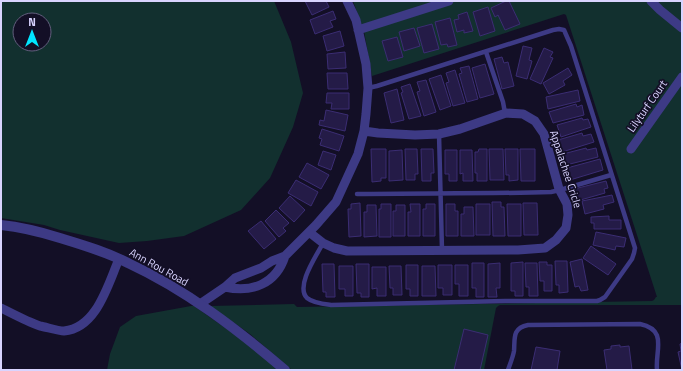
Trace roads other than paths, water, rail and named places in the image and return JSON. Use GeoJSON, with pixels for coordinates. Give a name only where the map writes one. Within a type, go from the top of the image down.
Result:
{"type":"FeatureCollection","features":[{"type":"Feature","properties":{"kind":"street"},"geometry":{"type":"LineString","coordinates":[[200,304],[225,287],[235,278],[251,273],[272,261],[285,256],[316,225],[336,202],[358,154],[364,131],[368,88],[366,64],[356,20],[347,1]]}},
{"type":"Feature","properties":{"kind":"street"},"geometry":{"type":"LineString","coordinates":[[358,30],[449,1]]}},
{"type":"Feature","properties":{"kind":"street"},"geometry":{"type":"LineString","coordinates":[[651,1],[682,28]]}},
{"type":"Feature","properties":{"kind":"street","name":"Lilyturf Court"},"geometry":{"type":"LineString","coordinates":[[631,149],[682,77]]}},
{"type":"Feature","properties":{"kind":"street","name":"Appalachee Cricle"},"geometry":{"type":"LineString","coordinates":[[309,232],[323,243],[334,248],[347,251],[518,250],[545,248],[556,240],[566,228],[568,215],[567,204],[560,190],[544,134],[535,121],[522,114],[506,112],[440,134],[415,135],[364,131]]}},
{"type":"Feature","properties":{"kind":"street","name":"Ann Rou Road"},"geometry":{"type":"LineString","coordinates":[[1,225],[39,232],[87,246],[127,262],[163,281],[200,304],[247,338],[286,370]]}},
{"type":"Feature","properties":{"kind":"street"},"geometry":{"type":"LineString","coordinates":[[225,287],[253,288],[265,283],[276,274],[285,256]]}},
{"type":"Feature","properties":{"kind":"street"},"geometry":{"type":"LineString","coordinates":[[1,308],[39,326],[64,331],[78,327],[88,319],[102,301],[118,259]]}},
{"type":"Feature","properties":{"kind":"street"},"geometry":{"type":"LineString","coordinates":[[263,267],[271,278]]}},
{"type":"Feature","properties":{"kind":"lane"},"geometry":{"type":"LineString","coordinates":[[323,243],[306,275],[303,283],[303,289],[307,298],[316,302],[331,305],[505,301],[597,301],[605,297],[632,259],[634,253],[635,248],[571,46],[564,30],[553,30],[368,88]]}},
{"type":"Feature","properties":{"kind":"lane"},"geometry":{"type":"LineString","coordinates":[[486,52],[503,102],[505,113]]}},
{"type":"Feature","properties":{"kind":"lane"},"geometry":{"type":"LineString","coordinates":[[440,134],[442,250]]}},
{"type":"Feature","properties":{"kind":"lane"},"geometry":{"type":"LineString","coordinates":[[357,194],[486,194],[551,192],[611,175]]}},
{"type":"Feature","properties":{"kind":"lane"},"geometry":{"type":"LineString","coordinates":[[508,370],[514,351],[514,338],[519,329],[524,326],[640,324],[652,328],[657,333],[657,370]]}}]}
